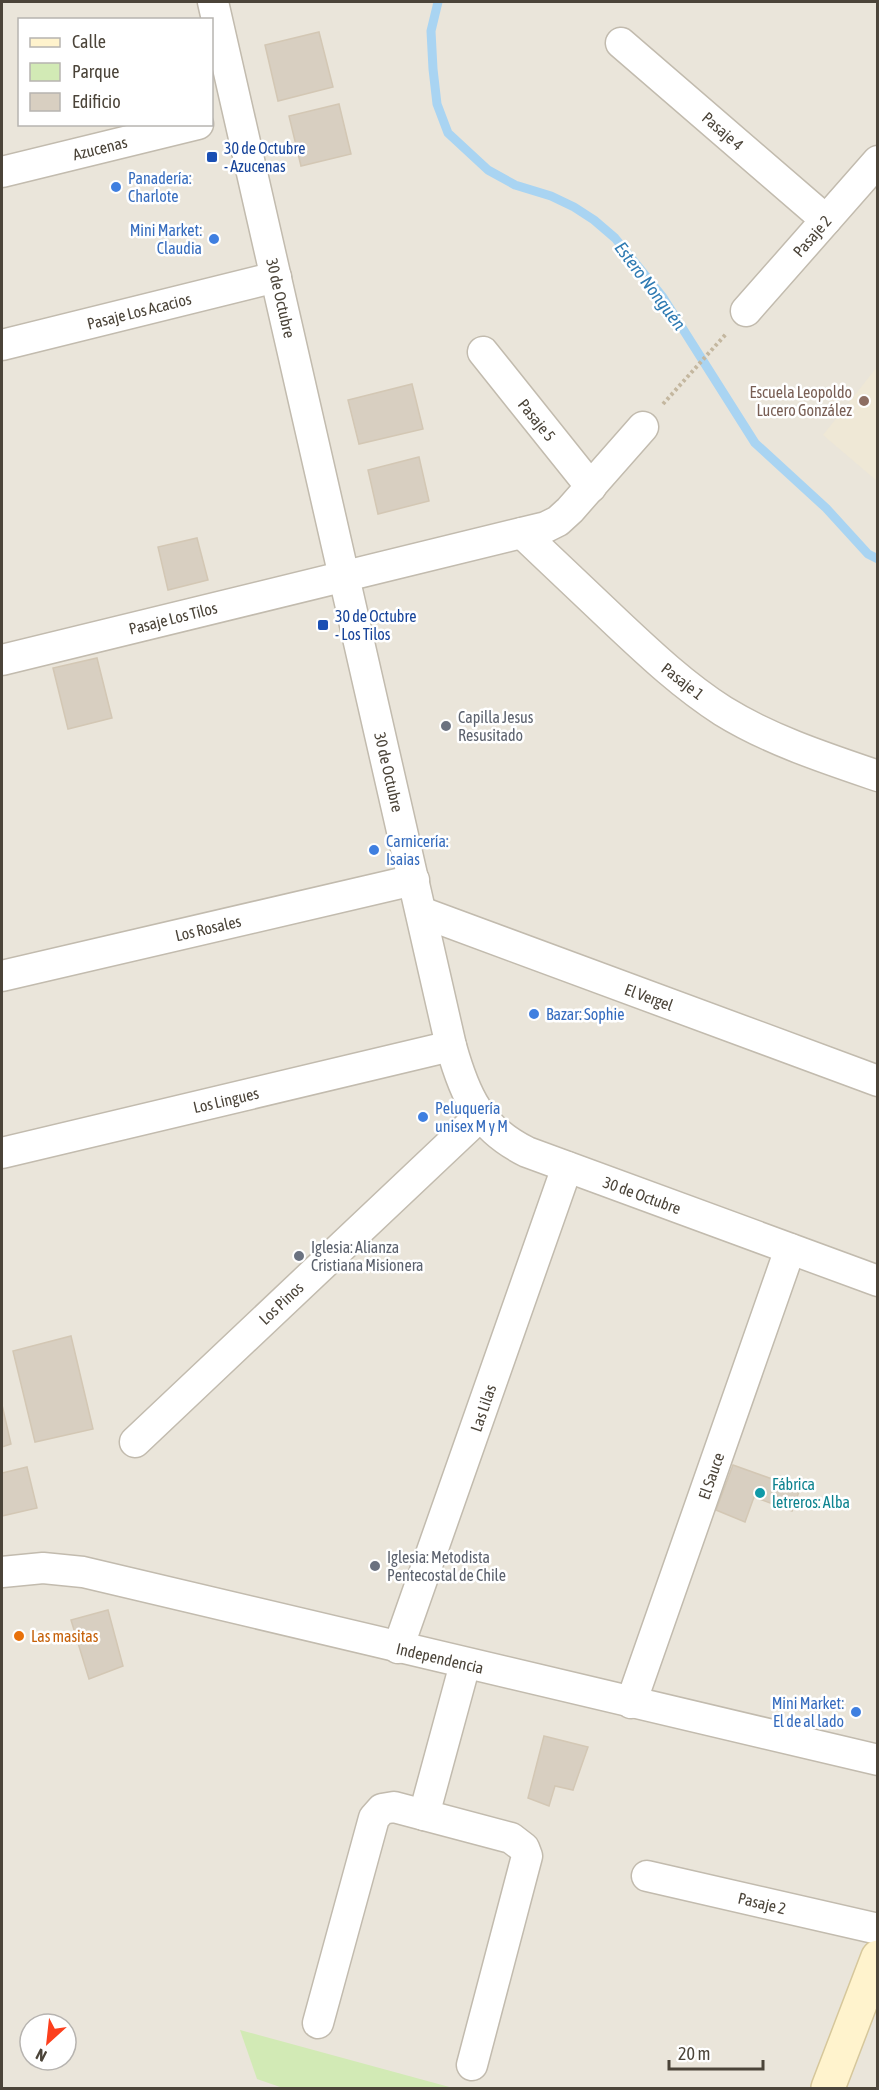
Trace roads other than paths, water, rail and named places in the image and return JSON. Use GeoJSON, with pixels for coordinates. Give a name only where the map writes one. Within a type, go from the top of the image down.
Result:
{"type":"FeatureCollection","features":[{"type":"Feature","properties":{"kind":"main road"},"geometry":{"type":"LineString","coordinates":[[828,2088],[878,1957]]}},
{"type":"Feature","properties":{"kind":"street","name":"30 de Octubre"},"geometry":{"type":"LineString","coordinates":[[213,2],[225,118],[276,277],[451,1046],[461,1081],[470,1101],[480,1116],[511,1144],[567,1167],[878,1281]]}},
{"type":"Feature","properties":{"kind":"street","name":"Pasaje 4"},"geometry":{"type":"LineString","coordinates":[[621,43],[826,220]]}},
{"type":"Feature","properties":{"kind":"street","name":"Azucenas"},"geometry":{"type":"LineString","coordinates":[[2,172],[190,126]]}},
{"type":"Feature","properties":{"kind":"street","name":"Pasaje 2"},"geometry":{"type":"LineString","coordinates":[[746,311],[878,161]]}},
{"type":"Feature","properties":{"kind":"street","name":"Pasaje Los Acacios"},"geometry":{"type":"LineString","coordinates":[[2,345],[276,277]]}},
{"type":"Feature","properties":{"kind":"street","name":"Pasaje 5"},"geometry":{"type":"LineString","coordinates":[[483,352],[591,487]]}},
{"type":"Feature","properties":{"kind":"street"},"geometry":{"type":"LineString","coordinates":[[344,576],[546,527],[558,520],[591,487],[643,427]]}},
{"type":"Feature","properties":{"kind":"street","name":"Pasaje 1"},"geometry":{"type":"LineString","coordinates":[[522,533],[660,664],[691,689],[753,728],[878,777]]}},
{"type":"Feature","properties":{"kind":"street","name":"Pasaje Los Tilos"},"geometry":{"type":"LineString","coordinates":[[2,660],[344,576]]}},
{"type":"Feature","properties":{"kind":"street","name":"Los Rosales"},"geometry":{"type":"LineString","coordinates":[[2,976],[414,880]]}},
{"type":"Feature","properties":{"kind":"street","name":"El Vergel"},"geometry":{"type":"LineString","coordinates":[[421,912],[878,1081]]}},
{"type":"Feature","properties":{"kind":"street","name":"Los Lingues"},"geometry":{"type":"LineString","coordinates":[[2,1153],[451,1046]]}},
{"type":"Feature","properties":{"kind":"street","name":"Los Pinos"},"geometry":{"type":"LineString","coordinates":[[135,1442],[480,1116]]}},
{"type":"Feature","properties":{"kind":"street","name":"Las Lilas"},"geometry":{"type":"LineString","coordinates":[[399,1648],[567,1167]]}},
{"type":"Feature","properties":{"kind":"street","name":"El Sauce"},"geometry":{"type":"LineString","coordinates":[[631,1702],[790,1249]]}},
{"type":"Feature","properties":{"kind":"street","name":"Independencia"},"geometry":{"type":"LineString","coordinates":[[2,1572],[43,1568],[83,1572],[878,1760]]}},
{"type":"Feature","properties":{"kind":"street"},"geometry":{"type":"LineString","coordinates":[[424,1815],[465,1664]]}},
{"type":"Feature","properties":{"kind":"street"},"geometry":{"type":"LineString","coordinates":[[318,2023],[377,1813],[388,1807],[394,1807],[511,1838],[524,1848],[526,1865],[472,2064]]}},
{"type":"Feature","properties":{"kind":"street","name":"Pasaje 2"},"geometry":{"type":"LineString","coordinates":[[647,1876],[878,1929]]}},
{"type":"Feature","properties":{"kind":"waterway","name":"Estero Nonguén"},"geometry":{"type":"LineString","coordinates":[[438,2],[431,31],[433,69],[437,104],[448,133],[488,170],[515,185],[551,196],[574,207],[615,238],[662,296],[755,443],[826,508],[868,554],[878,559]]}},
{"type":"Feature","properties":{"kind":"place","name":"30 de Octubre - Azucenas"},"geometry":{"type":"Point","coordinates":[212,157]}},
{"type":"Feature","properties":{"kind":"place","name":"Panadería: Charlote"},"geometry":{"type":"Point","coordinates":[116,187]}},
{"type":"Feature","properties":{"kind":"place","name":"Mini Market: Claudia"},"geometry":{"type":"Point","coordinates":[214,239]}},
{"type":"Feature","properties":{"kind":"place","name":"Escuela Leopoldo Lucero González"},"geometry":{"type":"Point","coordinates":[864,401]}},
{"type":"Feature","properties":{"kind":"place","name":"30 de Octubre - Los Tilos"},"geometry":{"type":"Point","coordinates":[323,625]}},
{"type":"Feature","properties":{"kind":"place","name":"Capilla Jesus Resusitado"},"geometry":{"type":"Point","coordinates":[446,726]}},
{"type":"Feature","properties":{"kind":"place","name":"Carnicería: Isaias"},"geometry":{"type":"Point","coordinates":[374,850]}},
{"type":"Feature","properties":{"kind":"place","name":"Bazar: Sophie"},"geometry":{"type":"Point","coordinates":[534,1014]}},
{"type":"Feature","properties":{"kind":"place","name":"Peluquería unisex M y M"},"geometry":{"type":"Point","coordinates":[423,1117]}},
{"type":"Feature","properties":{"kind":"place","name":"Iglesia: Alianza Cristiana Misionera"},"geometry":{"type":"Point","coordinates":[299,1256]}},
{"type":"Feature","properties":{"kind":"place","name":"Fábrica letreros: Alba"},"geometry":{"type":"Point","coordinates":[760,1493]}},
{"type":"Feature","properties":{"kind":"place","name":"Iglesia: Metodista Pentecostal de Chile"},"geometry":{"type":"Point","coordinates":[375,1566]}},
{"type":"Feature","properties":{"kind":"place","name":"Las masitas"},"geometry":{"type":"Point","coordinates":[19,1636]}},
{"type":"Feature","properties":{"kind":"place","name":"Mini Market: El de al lado"},"geometry":{"type":"Point","coordinates":[856,1712]}}]}
